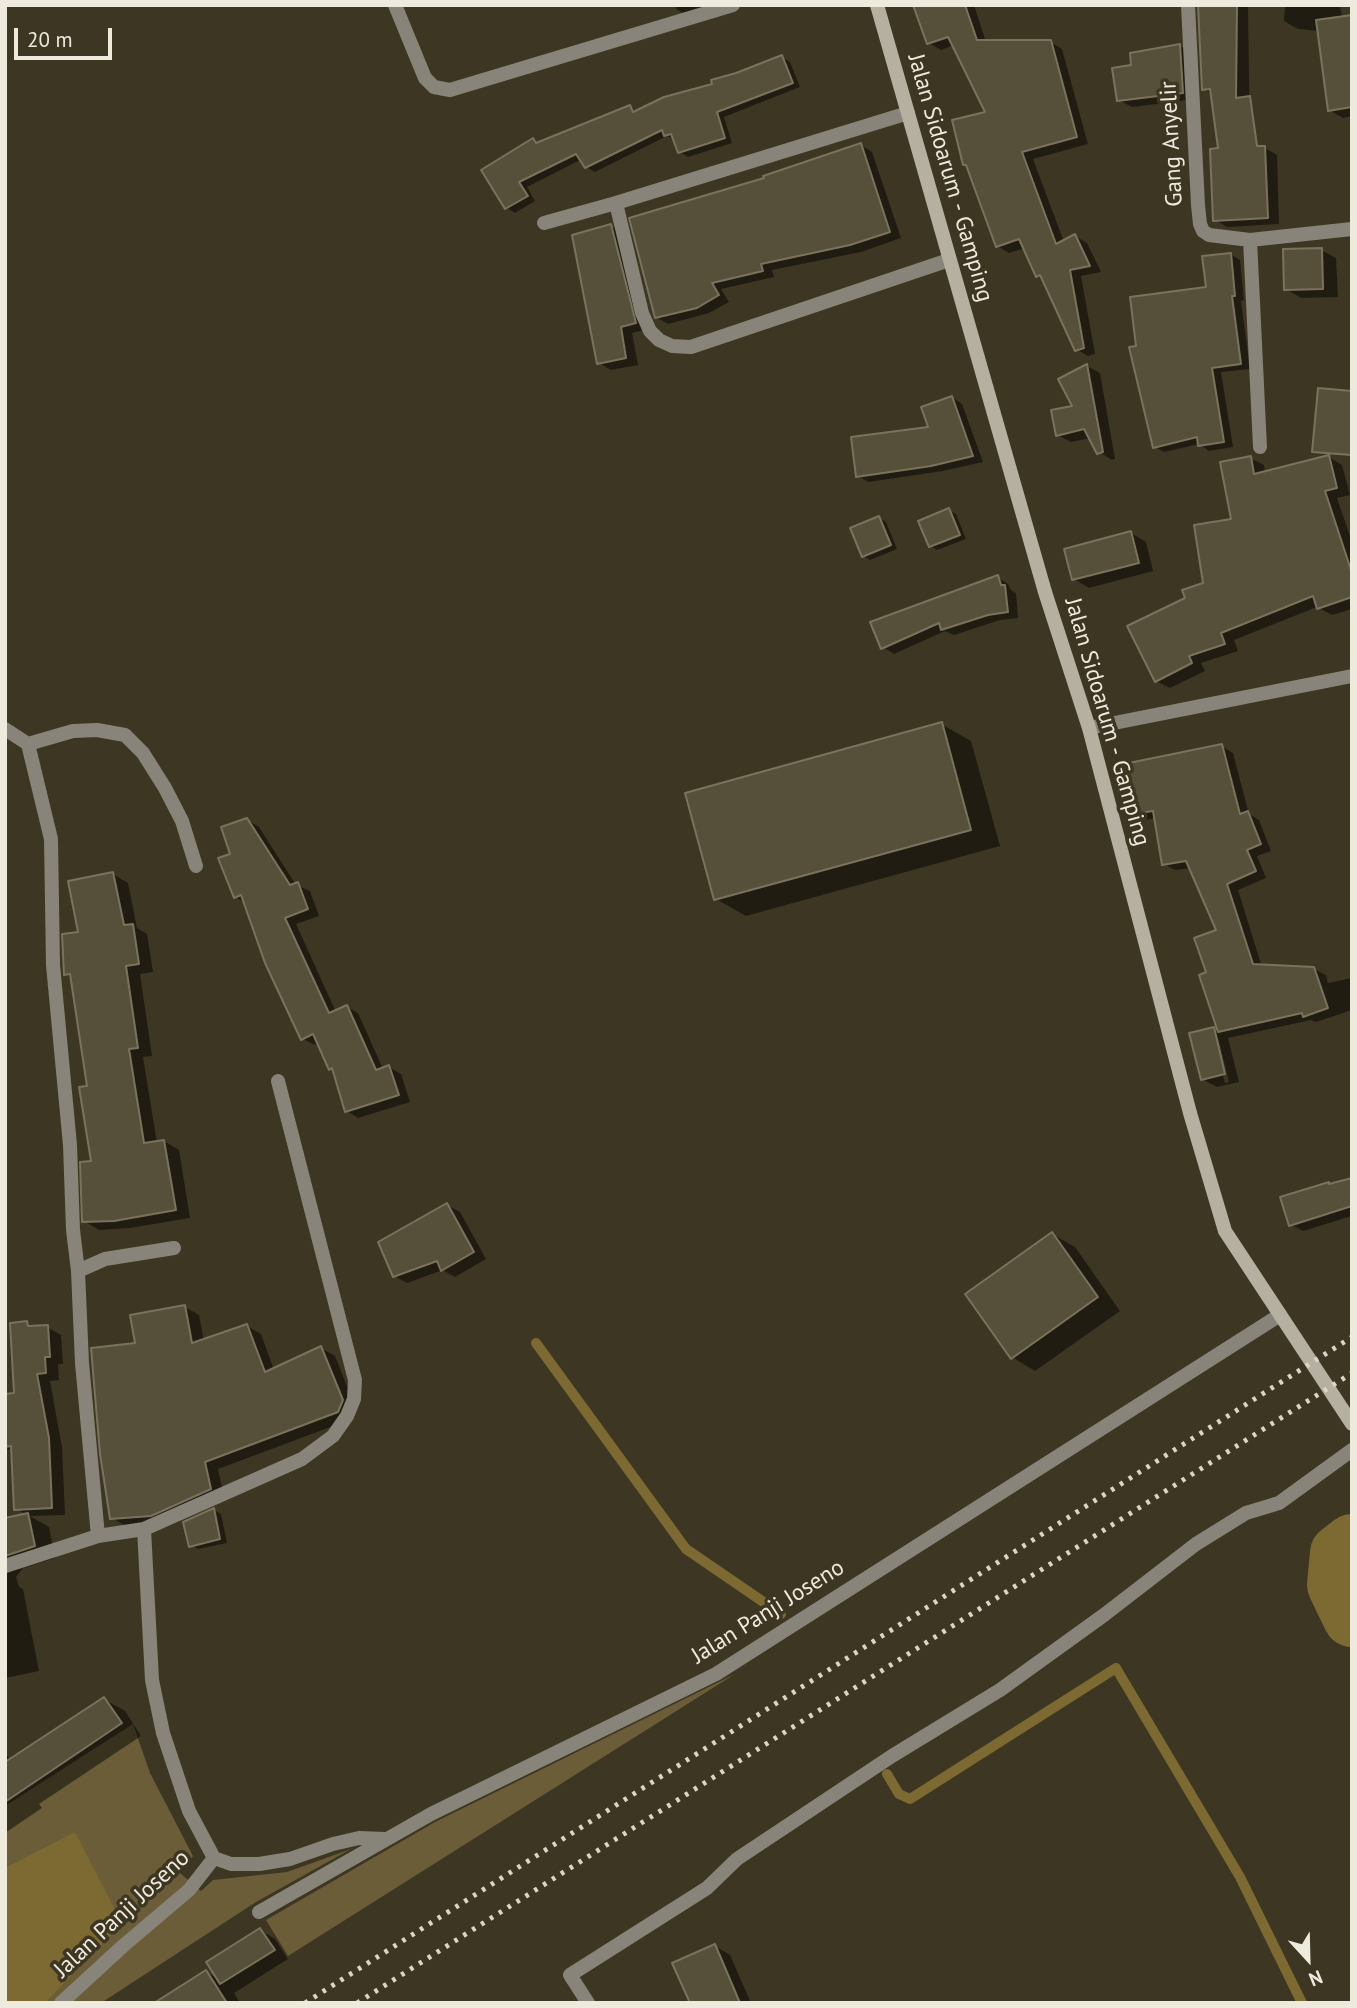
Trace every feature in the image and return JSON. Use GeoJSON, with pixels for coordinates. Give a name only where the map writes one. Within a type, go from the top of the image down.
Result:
{"type":"FeatureCollection","features":[{"type":"Feature","properties":{"kind":"main road","name":"Jalan Sidoarum - Gamping"},"geometry":{"type":"LineString","coordinates":[[877,5],[1045,592],[1089,727],[1190,1113],[1225,1231],[1352,1424]]}},
{"type":"Feature","properties":{"kind":"street"},"geometry":{"type":"LineString","coordinates":[[395,5],[425,78],[434,87],[450,90],[733,5]]}},
{"type":"Feature","properties":{"kind":"street","name":"Gang Anyelir"},"geometry":{"type":"LineString","coordinates":[[1188,5],[1200,225],[1209,235],[1250,240],[1352,229]]}},
{"type":"Feature","properties":{"kind":"street"},"geometry":{"type":"LineString","coordinates":[[544,223],[908,113]]}},
{"type":"Feature","properties":{"kind":"street"},"geometry":{"type":"LineString","coordinates":[[617,203],[642,313],[650,331],[659,340],[672,346],[691,348],[949,260]]}},
{"type":"Feature","properties":{"kind":"street"},"geometry":{"type":"LineString","coordinates":[[1250,240],[1259,447]]}},
{"type":"Feature","properties":{"kind":"street"},"geometry":{"type":"LineString","coordinates":[[1089,727],[1352,676]]}},
{"type":"Feature","properties":{"kind":"street"},"geometry":{"type":"LineString","coordinates":[[5,729],[28,744],[51,839],[53,965],[70,1145],[82,1363],[98,1536]]}},
{"type":"Feature","properties":{"kind":"street"},"geometry":{"type":"LineString","coordinates":[[28,744],[73,731],[97,730],[125,735],[143,753],[165,788],[182,821],[196,866]]}},
{"type":"Feature","properties":{"kind":"street"},"geometry":{"type":"LineString","coordinates":[[5,1566],[98,1536],[144,1529],[302,1459],[333,1436],[347,1416],[354,1399],[355,1380],[278,1081]]}},
{"type":"Feature","properties":{"kind":"street"},"geometry":{"type":"LineString","coordinates":[[78,1271],[104,1259],[174,1248]]}},
{"type":"Feature","properties":{"kind":"street","name":"Jalan Panji Joseno"},"geometry":{"type":"LineString","coordinates":[[259,1912],[431,1814],[716,1674],[1280,1315]]}},
{"type":"Feature","properties":{"kind":"street"},"geometry":{"type":"LineString","coordinates":[[588,2003],[570,1975],[707,1888],[748,1852],[892,1756],[1000,1690],[1196,1544],[1246,1513],[1279,1503],[1352,1450]]}},
{"type":"Feature","properties":{"kind":"street"},"geometry":{"type":"LineString","coordinates":[[144,1529],[152,1680],[163,1733],[189,1811],[214,1858],[231,1864],[259,1864],[290,1859],[332,1843],[359,1838],[386,1839]]}},
{"type":"Feature","properties":{"kind":"street","name":"Jalan Panji Joseno"},"geometry":{"type":"LineString","coordinates":[[61,2003],[189,1890],[214,1858]]}},
{"type":"Feature","properties":{"kind":"shaded area"},"geometry":{"type":"Polygon","coordinates":[[[735,1674],[288,1956],[266,1920],[435,1822],[735,1674]]]}},
{"type":"Feature","properties":{"kind":"shaded area"},"geometry":{"type":"Polygon","coordinates":[[[133,1724],[150,1773],[193,1856],[180,1873],[201,1891],[213,1880],[287,1872],[351,1849],[256,1902],[101,2003],[5,2003],[5,1806],[133,1724]]]}},
{"type":"Feature","properties":{"kind":"shaded area"},"geometry":{"type":"Polygon","coordinates":[[[75,1832],[122,1923],[45,2003],[5,2003],[5,1868],[75,1832]]]}},
{"type":"Feature","properties":{"kind":"building"},"geometry":{"type":"Polygon","coordinates":[[[913,5],[965,5],[977,40],[1051,40],[1077,137],[1022,152],[1056,244],[1075,234],[1090,266],[1070,270],[1084,348],[1075,351],[1040,275],[1036,277],[1019,239],[996,247],[966,165],[963,165],[952,120],[985,112],[948,37],[927,44],[913,5]]]}},
{"type":"Feature","properties":{"kind":"building"},"geometry":{"type":"Polygon","coordinates":[[[1198,5],[1237,5],[1236,98],[1250,96],[1257,146],[1265,146],[1268,218],[1213,221],[1210,149],[1218,148],[1210,89],[1202,90],[1198,5]]]}},
{"type":"Feature","properties":{"kind":"building"},"geometry":{"type":"Polygon","coordinates":[[[1352,15],[1352,107],[1328,111],[1316,20],[1352,15]]]}},
{"type":"Feature","properties":{"kind":"building"},"geometry":{"type":"Polygon","coordinates":[[[1180,44],[1183,93],[1117,101],[1112,68],[1131,65],[1130,53],[1180,44]]]}},
{"type":"Feature","properties":{"kind":"building"},"geometry":{"type":"Polygon","coordinates":[[[782,55],[793,83],[717,112],[725,138],[678,153],[671,134],[664,136],[662,130],[585,168],[576,154],[519,182],[528,196],[505,209],[481,170],[533,138],[536,143],[630,105],[633,112],[664,97],[712,84],[711,80],[782,55]]]}},
{"type":"Feature","properties":{"kind":"building"},"geometry":{"type":"Polygon","coordinates":[[[861,143],[890,232],[850,245],[761,264],[763,271],[712,283],[719,295],[697,308],[655,318],[629,218],[764,178],[763,176],[861,143]]]}},
{"type":"Feature","properties":{"kind":"building"},"geometry":{"type":"Polygon","coordinates":[[[611,224],[636,323],[621,327],[626,358],[597,364],[572,235],[611,224]]]}},
{"type":"Feature","properties":{"kind":"building"},"geometry":{"type":"Polygon","coordinates":[[[1322,248],[1323,289],[1284,290],[1283,249],[1322,248]]]}},
{"type":"Feature","properties":{"kind":"building"},"geometry":{"type":"Polygon","coordinates":[[[1231,253],[1235,296],[1232,296],[1241,364],[1212,368],[1224,442],[1198,446],[1197,437],[1153,448],[1129,347],[1136,346],[1130,297],[1206,287],[1202,256],[1231,253]]]}},
{"type":"Feature","properties":{"kind":"building"},"geometry":{"type":"Polygon","coordinates":[[[1087,364],[1103,452],[1097,454],[1084,429],[1056,436],[1051,410],[1072,406],[1058,379],[1087,364]]]}},
{"type":"Feature","properties":{"kind":"building"},"geometry":{"type":"Polygon","coordinates":[[[1318,388],[1352,391],[1352,455],[1312,452],[1318,388]]]}},
{"type":"Feature","properties":{"kind":"building"},"geometry":{"type":"Polygon","coordinates":[[[952,396],[973,456],[931,466],[856,477],[851,437],[928,427],[921,407],[952,396]]]}},
{"type":"Feature","properties":{"kind":"building"},"geometry":{"type":"Polygon","coordinates":[[[1329,455],[1337,488],[1325,491],[1352,573],[1352,597],[1317,609],[1313,596],[1221,633],[1225,644],[1189,656],[1192,663],[1155,682],[1127,626],[1185,598],[1182,590],[1203,583],[1194,525],[1231,519],[1220,462],[1251,456],[1254,474],[1329,455]]]}},
{"type":"Feature","properties":{"kind":"building"},"geometry":{"type":"Polygon","coordinates":[[[949,508],[960,535],[929,547],[918,521],[949,508]]]}},
{"type":"Feature","properties":{"kind":"building"},"geometry":{"type":"Polygon","coordinates":[[[879,516],[891,545],[862,557],[850,528],[879,516]]]}},
{"type":"Feature","properties":{"kind":"building"},"geometry":{"type":"Polygon","coordinates":[[[1131,531],[1139,563],[1072,580],[1064,549],[1131,531]]]}},
{"type":"Feature","properties":{"kind":"building"},"geometry":{"type":"Polygon","coordinates":[[[998,575],[1001,585],[1005,585],[1008,612],[988,615],[941,630],[939,623],[881,649],[870,622],[998,575]]]}},
{"type":"Feature","properties":{"kind":"building"},"geometry":{"type":"Polygon","coordinates":[[[942,722],[971,830],[714,900],[685,793],[942,722]]]}},
{"type":"Feature","properties":{"kind":"building"},"geometry":{"type":"Polygon","coordinates":[[[1222,744],[1240,814],[1248,811],[1261,844],[1247,850],[1256,871],[1227,884],[1253,964],[1314,967],[1328,1008],[1303,1017],[1302,1013],[1218,1032],[1199,975],[1206,972],[1194,938],[1216,930],[1186,861],[1162,865],[1153,811],[1126,815],[1119,765],[1222,744]]]}},
{"type":"Feature","properties":{"kind":"building"},"geometry":{"type":"Polygon","coordinates":[[[247,818],[290,885],[298,882],[308,909],[285,918],[329,1013],[347,1005],[376,1070],[389,1065],[399,1095],[345,1112],[332,1068],[329,1070],[313,1034],[301,1040],[265,963],[241,895],[234,898],[218,858],[230,854],[221,827],[247,818]]]}},
{"type":"Feature","properties":{"kind":"building"},"geometry":{"type":"Polygon","coordinates":[[[113,872],[124,925],[133,924],[139,964],[126,966],[138,1048],[129,1049],[144,1143],[164,1140],[176,1210],[114,1221],[82,1222],[80,1162],[91,1161],[79,1087],[87,1086],[70,974],[64,975],[62,934],[78,932],[68,881],[113,872]]]}},
{"type":"Feature","properties":{"kind":"building"},"geometry":{"type":"Polygon","coordinates":[[[1214,1027],[1225,1074],[1201,1080],[1189,1033],[1214,1027]]]}},
{"type":"Feature","properties":{"kind":"building"},"geometry":{"type":"Polygon","coordinates":[[[1352,1178],[1352,1206],[1289,1226],[1280,1197],[1352,1178]]]}},
{"type":"Feature","properties":{"kind":"building"},"geometry":{"type":"Polygon","coordinates":[[[447,1203],[474,1252],[441,1271],[437,1261],[393,1277],[378,1242],[447,1203]]]}},
{"type":"Feature","properties":{"kind":"building"},"geometry":{"type":"Polygon","coordinates":[[[1052,1232],[1098,1297],[1011,1359],[965,1294],[1052,1232]]]}},
{"type":"Feature","properties":{"kind":"building"},"geometry":{"type":"Polygon","coordinates":[[[185,1305],[192,1343],[247,1324],[265,1372],[321,1346],[343,1400],[338,1412],[205,1462],[211,1489],[151,1516],[110,1519],[100,1454],[91,1348],[135,1343],[130,1315],[185,1305]]]}},
{"type":"Feature","properties":{"kind":"building"},"geometry":{"type":"Polygon","coordinates":[[[27,1321],[28,1326],[48,1325],[50,1357],[45,1357],[46,1373],[37,1374],[49,1438],[52,1508],[14,1510],[11,1446],[5,1447],[5,1394],[14,1393],[10,1323],[27,1321]]]}},
{"type":"Feature","properties":{"kind":"building"},"geometry":{"type":"Polygon","coordinates":[[[214,1508],[220,1539],[189,1547],[183,1522],[214,1508]]]}},
{"type":"Feature","properties":{"kind":"building"},"geometry":{"type":"Polygon","coordinates":[[[28,1513],[35,1546],[5,1556],[5,1518],[28,1513]]]}},
{"type":"Feature","properties":{"kind":"building"},"geometry":{"type":"Polygon","coordinates":[[[104,1697],[122,1723],[5,1802],[5,1762],[104,1697]]]}},
{"type":"Feature","properties":{"kind":"building"},"geometry":{"type":"Polygon","coordinates":[[[260,1928],[275,1950],[220,1984],[206,1962],[260,1928]]]}},
{"type":"Feature","properties":{"kind":"building"},"geometry":{"type":"Polygon","coordinates":[[[715,1944],[740,2003],[690,2003],[672,1963],[715,1944]]]}},
{"type":"Feature","properties":{"kind":"building"},"geometry":{"type":"Polygon","coordinates":[[[206,1970],[227,2003],[154,2003],[206,1970]]]}},
{"type":"Feature","properties":{"kind":"waterway"},"geometry":{"type":"LineString","coordinates":[[536,1343],[686,1549],[781,1614]]}},
{"type":"Feature","properties":{"kind":"waterway"},"geometry":{"type":"LineString","coordinates":[[1352,1543],[1339,1553],[1336,1585],[1352,1618]]}},
{"type":"Feature","properties":{"kind":"waterway"},"geometry":{"type":"LineString","coordinates":[[887,1774],[899,1794],[910,1799],[1116,1668],[1240,1877],[1302,2003]]}},
{"type":"Feature","properties":{"kind":"railway"},"geometry":{"type":"LineString","coordinates":[[305,2003],[1352,1337]]}},
{"type":"Feature","properties":{"kind":"railway"},"geometry":{"type":"LineString","coordinates":[[357,2003],[1352,1373]]}}]}
